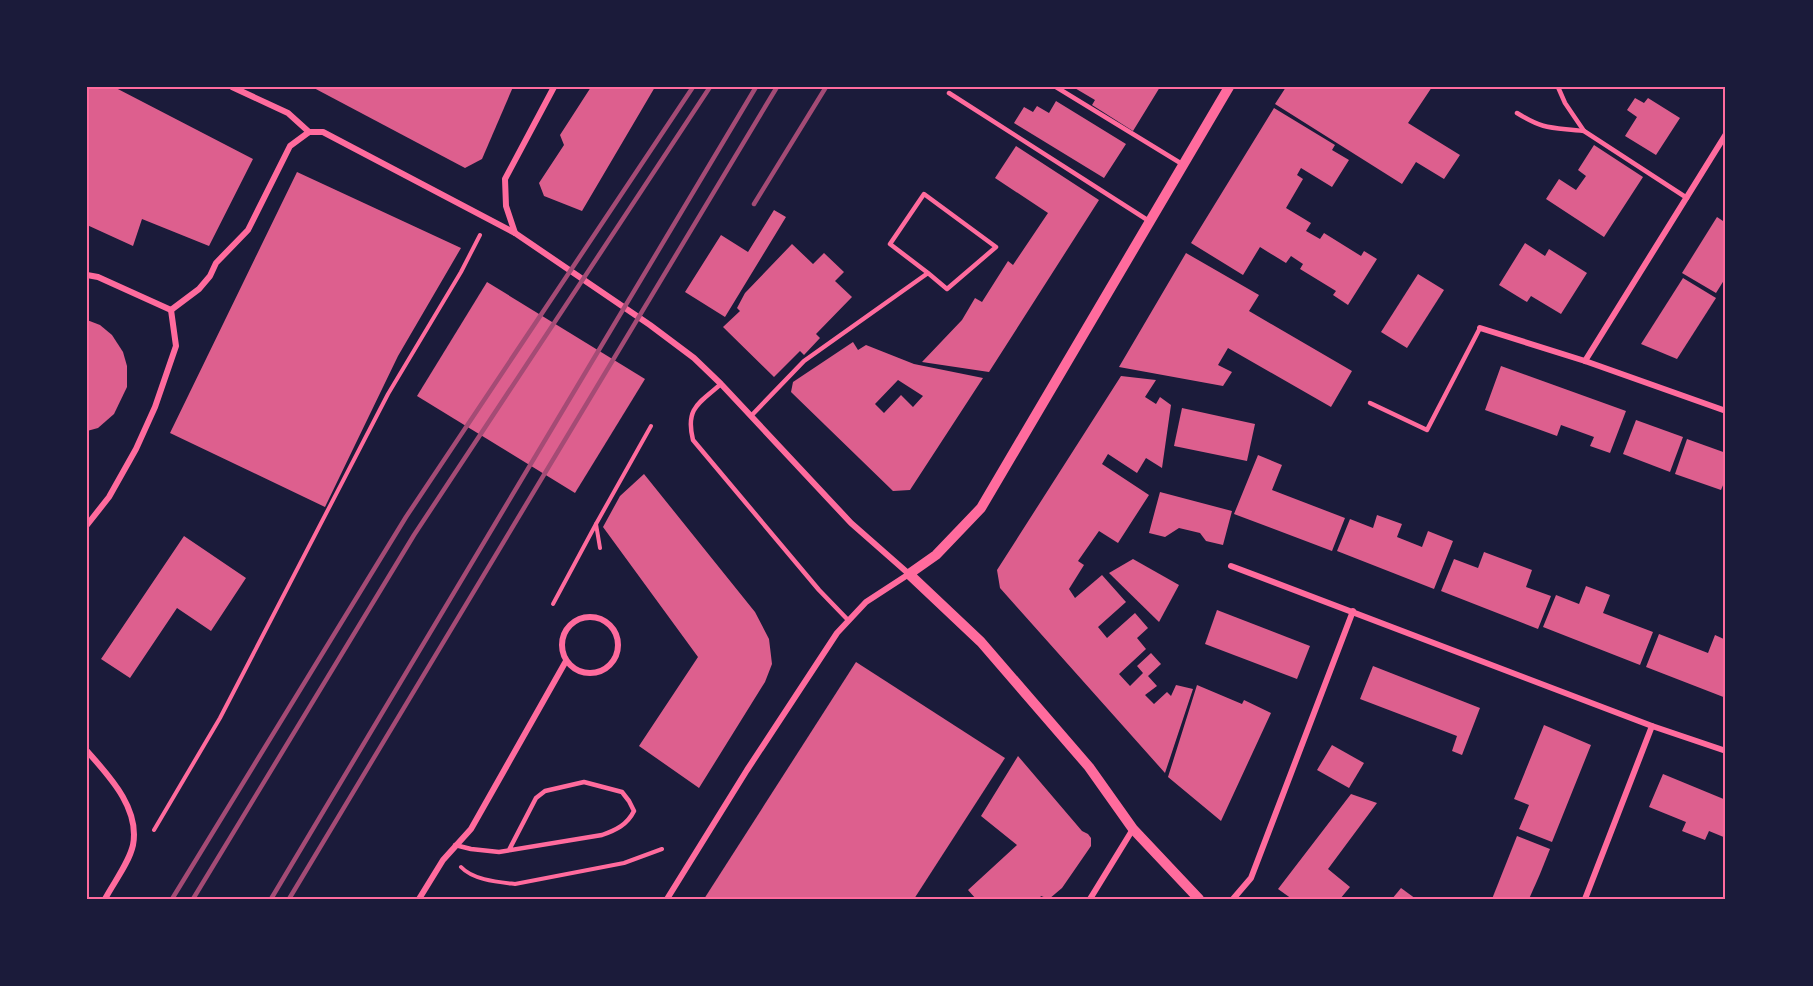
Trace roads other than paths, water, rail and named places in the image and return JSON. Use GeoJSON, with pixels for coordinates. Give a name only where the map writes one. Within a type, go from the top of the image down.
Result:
{"type":"FeatureCollection","features":[{"type":"Feature","properties":{"kind":"street"},"geometry":{"type":"LineString","coordinates":[[232,87],[288,113],[309,132]]}},
{"type":"Feature","properties":{"kind":"street"},"geometry":{"type":"LineString","coordinates":[[515,233],[506,206],[505,179],[554,87]]}},
{"type":"Feature","properties":{"kind":"street"},"geometry":{"type":"LineString","coordinates":[[667,899],[747,770],[837,633],[875,596],[936,555],[981,508],[1229,87]]}},
{"type":"Feature","properties":{"kind":"street"},"geometry":{"type":"LineString","coordinates":[[171,310],[199,289],[216,264],[248,230],[290,146],[309,132],[323,132],[515,233],[650,324],[694,358],[721,384],[850,523],[909,573],[981,642],[1089,767],[1133,829],[1199,899]]}},
{"type":"Feature","properties":{"kind":"street"},"geometry":{"type":"LineString","coordinates":[[1585,361],[1726,134]]}},
{"type":"Feature","properties":{"kind":"street"},"geometry":{"type":"LineString","coordinates":[[87,275],[98,277],[171,310]]}},
{"type":"Feature","properties":{"kind":"street"},"geometry":{"type":"LineString","coordinates":[[87,525],[109,497],[136,449],[155,407],[176,346],[171,310]]}},
{"type":"Feature","properties":{"kind":"street"},"geometry":{"type":"LineString","coordinates":[[1480,328],[1585,361],[1726,411]]}},
{"type":"Feature","properties":{"kind":"street"},"geometry":{"type":"LineString","coordinates":[[1231,566],[1652,726],[1726,751]]}},
{"type":"Feature","properties":{"kind":"street"},"geometry":{"type":"LineString","coordinates":[[1233,899],[1251,878],[1353,611]]}},
{"type":"Feature","properties":{"kind":"street"},"geometry":{"type":"LineString","coordinates":[[593,616],[603,619],[611,626],[618,643],[618,653],[612,663],[593,674],[573,668],[566,661],[562,652],[562,639],[565,629],[574,621],[593,616]]}},
{"type":"Feature","properties":{"kind":"street"},"geometry":{"type":"LineString","coordinates":[[419,899],[443,860],[471,829],[566,661]]}},
{"type":"Feature","properties":{"kind":"street"},"geometry":{"type":"LineString","coordinates":[[1585,899],[1652,726]]}},
{"type":"Feature","properties":{"kind":"street"},"geometry":{"type":"LineString","coordinates":[[87,751],[122,794],[134,828],[133,844],[129,856],[105,899]]}},
{"type":"Feature","properties":{"kind":"street"},"geometry":{"type":"LineString","coordinates":[[1090,899],[1133,829]]}},
{"type":"Feature","properties":{"kind":"lane"},"geometry":{"type":"LineString","coordinates":[[1056,87],[1183,165]]}},
{"type":"Feature","properties":{"kind":"lane"},"geometry":{"type":"LineString","coordinates":[[1558,87],[1565,103],[1584,131],[1687,198]]}},
{"type":"Feature","properties":{"kind":"lane"},"geometry":{"type":"LineString","coordinates":[[949,93],[1150,222]]}},
{"type":"Feature","properties":{"kind":"lane"},"geometry":{"type":"LineString","coordinates":[[1517,113],[1536,125],[1552,129],[1567,128],[1584,131]]}},
{"type":"Feature","properties":{"kind":"lane"},"geometry":{"type":"LineString","coordinates":[[924,194],[996,247],[947,289],[928,273],[890,244],[924,194]]}},
{"type":"Feature","properties":{"kind":"lane"},"geometry":{"type":"LineString","coordinates":[[751,416],[804,361],[928,273]]}},
{"type":"Feature","properties":{"kind":"lane"},"geometry":{"type":"LineString","coordinates":[[1370,403],[1426,430],[1480,328]]}},
{"type":"Feature","properties":{"kind":"lane"},"geometry":{"type":"LineString","coordinates":[[721,384],[697,404],[691,415],[689,424],[693,440],[819,590],[848,620]]}},
{"type":"Feature","properties":{"kind":"lane"},"geometry":{"type":"LineString","coordinates":[[455,845],[500,852],[602,835],[617,830],[630,819],[634,811],[622,792],[584,782],[545,791],[536,798],[509,850]]}},
{"type":"Feature","properties":{"kind":"railway"},"geometry":{"type":"LineString","coordinates":[[172,899],[406,517],[693,87]]}},
{"type":"Feature","properties":{"kind":"railway"},"geometry":{"type":"LineString","coordinates":[[193,899],[414,535],[710,87]]}},
{"type":"Feature","properties":{"kind":"railway"},"geometry":{"type":"LineString","coordinates":[[271,899],[756,87]]}},
{"type":"Feature","properties":{"kind":"railway"},"geometry":{"type":"LineString","coordinates":[[289,899],[777,87]]}},
{"type":"Feature","properties":{"kind":"railway"},"geometry":{"type":"LineString","coordinates":[[754,204],[826,87]]}}]}
